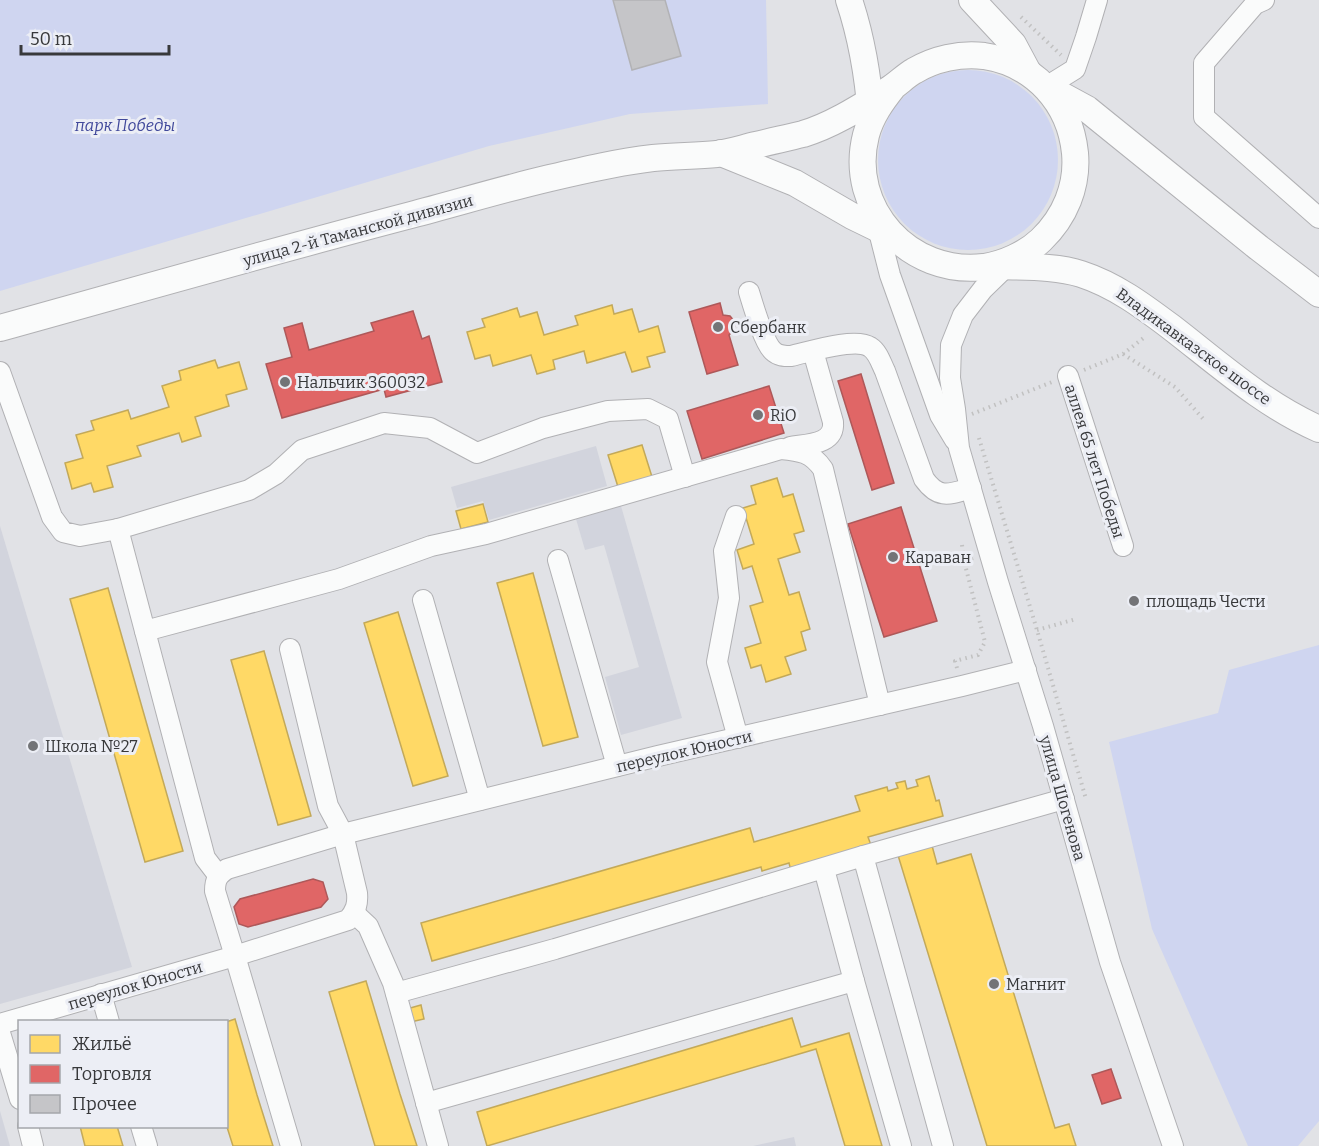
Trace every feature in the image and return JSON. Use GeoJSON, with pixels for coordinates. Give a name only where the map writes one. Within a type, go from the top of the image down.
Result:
{"type":"FeatureCollection","features":[{"type":"Feature","properties":{"kind":"main road"},"geometry":{"type":"LineString","coordinates":[[849,0],[865,59],[871,110],[863,169],[871,202],[886,232]]}},
{"type":"Feature","properties":{"kind":"main road"},"geometry":{"type":"LineString","coordinates":[[721,153],[795,183],[852,216],[886,232],[910,250],[929,260],[950,266],[972,268],[1005,263],[1039,243],[1058,221],[1071,195],[1076,167],[1074,138],[1064,111],[1037,80],[1013,44],[972,0]]}},
{"type":"Feature","properties":{"kind":"main road"},"geometry":{"type":"LineString","coordinates":[[871,110],[894,86],[913,71],[935,61],[958,56],[982,56],[1006,62],[1087,109],[1319,294]]}},
{"type":"Feature","properties":{"kind":"main road","name":"улица 2-й Таманской дивизии"},"geometry":{"type":"LineString","coordinates":[[0,328],[296,245],[545,179],[650,158],[721,153],[784,139],[815,130],[849,113],[871,110]]}},
{"type":"Feature","properties":{"kind":"main road","name":"Владикавказское шоссе"},"geometry":{"type":"LineString","coordinates":[[1005,263],[1070,271],[1106,283],[1132,298],[1251,390],[1319,429]]}},
{"type":"Feature","properties":{"kind":"street"},"geometry":{"type":"LineString","coordinates":[[1037,80],[1075,69],[1096,0]]}},
{"type":"Feature","properties":{"kind":"street"},"geometry":{"type":"LineString","coordinates":[[1264,0],[1255,4],[1204,63],[1204,117],[1319,218]]}},
{"type":"Feature","properties":{"kind":"street"},"geometry":{"type":"LineString","coordinates":[[886,232],[890,275],[940,415],[959,448]]}},
{"type":"Feature","properties":{"kind":"street"},"geometry":{"type":"LineString","coordinates":[[959,448],[956,409],[950,378],[951,345],[963,315],[1005,263]]}},
{"type":"Feature","properties":{"kind":"street"},"geometry":{"type":"LineString","coordinates":[[749,292],[769,348],[784,357],[851,343],[862,343],[872,347],[885,371],[924,479],[935,490],[948,495],[971,488]]}},
{"type":"Feature","properties":{"kind":"street"},"geometry":{"type":"LineString","coordinates":[[145,631],[339,579],[431,546],[486,534],[781,449],[827,439],[833,432],[833,422],[813,351]]}},
{"type":"Feature","properties":{"kind":"street"},"geometry":{"type":"LineString","coordinates":[[0,372],[52,517],[63,532],[80,536],[118,529],[249,490],[276,474],[302,450],[384,423],[430,429],[477,453],[543,428],[608,411],[648,409],[668,419],[685,477]]}},
{"type":"Feature","properties":{"kind":"street","name":"аллея 65 лет Победы"},"geometry":{"type":"LineString","coordinates":[[1063,378],[1118,548]]}},
{"type":"Feature","properties":{"kind":"street","name":"улица Шогенова"},"geometry":{"type":"LineString","coordinates":[[959,448],[1064,799],[1110,962],[1173,1146]]}},
{"type":"Feature","properties":{"kind":"street"},"geometry":{"type":"LineString","coordinates":[[781,449],[797,451],[815,458],[823,469],[880,705]]}},
{"type":"Feature","properties":{"kind":"street"},"geometry":{"type":"LineString","coordinates":[[736,516],[724,551],[729,598],[717,662],[738,738]]}},
{"type":"Feature","properties":{"kind":"street"},"geometry":{"type":"LineString","coordinates":[[118,529],[206,858],[218,875],[214,891],[236,956],[291,1146]]}},
{"type":"Feature","properties":{"kind":"street"},"geometry":{"type":"LineString","coordinates":[[558,560],[617,766]]}},
{"type":"Feature","properties":{"kind":"street"},"geometry":{"type":"LineString","coordinates":[[423,600],[480,800]]}},
{"type":"Feature","properties":{"kind":"street"},"geometry":{"type":"LineString","coordinates":[[290,649],[328,806],[343,834],[357,893],[358,902],[354,913],[368,926],[393,983],[438,1146]]}},
{"type":"Feature","properties":{"kind":"street","name":"переулок Юности"},"geometry":{"type":"LineString","coordinates":[[218,875],[227,869],[343,834],[617,766],[1026,670]]}},
{"type":"Feature","properties":{"kind":"street"},"geometry":{"type":"LineString","coordinates":[[396,993],[555,949],[863,856],[1064,799]]}},
{"type":"Feature","properties":{"kind":"street"},"geometry":{"type":"LineString","coordinates":[[863,856],[943,1146]]}},
{"type":"Feature","properties":{"kind":"street"},"geometry":{"type":"LineString","coordinates":[[824,869],[901,1146]]}},
{"type":"Feature","properties":{"kind":"street","name":"переулок Юности"},"geometry":{"type":"LineString","coordinates":[[0,1024],[236,956],[348,920],[354,913]]}},
{"type":"Feature","properties":{"kind":"street"},"geometry":{"type":"LineString","coordinates":[[426,1103],[854,981]]}},
{"type":"Feature","properties":{"kind":"street"},"geometry":{"type":"LineString","coordinates":[[101,994],[108,1020]]}},
{"type":"Feature","properties":{"kind":"street"},"geometry":{"type":"LineString","coordinates":[[0,1033],[18,1092]]}},
{"type":"Feature","properties":{"kind":"street"},"geometry":{"type":"LineString","coordinates":[[28,1128],[33,1146]]}},
{"type":"Feature","properties":{"kind":"street"},"geometry":{"type":"LineString","coordinates":[[142,1128],[147,1146]]}},
{"type":"Feature","properties":{"kind":"path"},"geometry":{"type":"LineString","coordinates":[[1021,16],[1064,57]]}},
{"type":"Feature","properties":{"kind":"path"},"geometry":{"type":"LineString","coordinates":[[972,414],[1123,354],[1146,336]]}},
{"type":"Feature","properties":{"kind":"path"},"geometry":{"type":"LineString","coordinates":[[1123,354],[1175,387],[1205,421]]}},
{"type":"Feature","properties":{"kind":"path"},"geometry":{"type":"LineString","coordinates":[[978,436],[1038,630],[1089,809]]}},
{"type":"Feature","properties":{"kind":"path"},"geometry":{"type":"LineString","coordinates":[[958,673],[955,661],[978,655],[985,642],[962,545]]}},
{"type":"Feature","properties":{"kind":"path"},"geometry":{"type":"LineString","coordinates":[[964,561],[974,558]]}},
{"type":"Feature","properties":{"kind":"path"},"geometry":{"type":"LineString","coordinates":[[1038,630],[1076,619]]}},
{"type":"Feature","properties":{"kind":"shaded area"},"geometry":{"type":"Polygon","coordinates":[[[596,446],[607,486],[489,520],[483,501],[457,508],[451,487],[596,446]]]}},
{"type":"Feature","properties":{"kind":"shaded area"},"geometry":{"type":"Polygon","coordinates":[[[621,506],[682,718],[621,735],[605,677],[639,667],[604,545],[585,550],[576,519],[621,506]]]}},
{"type":"Feature","properties":{"kind":"shaded area","name":"Школа №27"},"geometry":{"type":"Polygon","coordinates":[[[0,526],[132,967],[0,1004],[0,526]]]}},
{"type":"Feature","properties":{"kind":"shaded area"},"geometry":{"type":"Polygon","coordinates":[[[0,1111],[10,1146],[0,1146],[0,1111]]]}},
{"type":"Feature","properties":{"kind":"shaded area"},"geometry":{"type":"Polygon","coordinates":[[[794,1137],[796,1146],[753,1146],[794,1137]]]}},
{"type":"Feature","properties":{"kind":"green space","name":"парк Победы"},"geometry":{"type":"Polygon","coordinates":[[[0,0],[766,0],[768,104],[630,114],[489,146],[0,291],[0,0]]]}},
{"type":"Feature","properties":{"kind":"green space"},"geometry":{"type":"Polygon","coordinates":[[[968,70],[1002,77],[1018,85],[1032,96],[1043,110],[1051,126],[1058,160],[1051,194],[1043,210],[1032,224],[1018,235],[1002,243],[968,250],[934,243],[918,235],[904,224],[893,210],[885,194],[878,160],[885,126],[893,110],[904,96],[918,85],[934,77],[968,70]]]}},
{"type":"Feature","properties":{"kind":"green space"},"geometry":{"type":"Polygon","coordinates":[[[1319,645],[1319,1121],[1298,1146],[1248,1146],[1152,929],[1109,742],[1218,713],[1229,670],[1319,645]]]}},
{"type":"Feature","properties":{"kind":"building: Жильё"},"geometry":{"type":"Polygon","coordinates":[[[612,305],[614,314],[632,309],[639,332],[658,326],[665,352],[647,357],[650,367],[632,372],[625,352],[587,363],[584,351],[553,360],[555,369],[537,374],[531,355],[493,366],[490,355],[475,359],[467,332],[485,327],[482,319],[517,308],[520,317],[537,312],[544,335],[578,325],[575,316],[612,305]]]}},
{"type":"Feature","properties":{"kind":"building: Жильё"},"geometry":{"type":"Polygon","coordinates":[[[215,360],[218,368],[239,362],[247,389],[226,395],[229,406],[195,417],[201,436],[182,442],[179,433],[137,446],[141,456],[107,466],[113,487],[94,492],[91,483],[72,489],[65,463],[83,458],[76,435],[94,430],[91,421],[128,410],[131,419],[169,407],[162,386],[181,380],[179,371],[215,360]]]}},
{"type":"Feature","properties":{"kind":"building: Жильё"},"geometry":{"type":"Polygon","coordinates":[[[642,445],[653,480],[619,490],[608,455],[642,445]]]}},
{"type":"Feature","properties":{"kind":"building: Жильё"},"geometry":{"type":"Polygon","coordinates":[[[777,478],[783,497],[793,494],[804,531],[794,534],[800,552],[778,559],[789,595],[799,592],[810,629],[801,632],[806,650],[785,657],[791,674],[766,682],[761,665],[751,668],[745,648],[761,643],[750,606],[763,602],[752,566],[743,569],[737,550],[754,544],[743,508],[756,504],[751,486],[777,478]]]}},
{"type":"Feature","properties":{"kind":"building: Жильё"},"geometry":{"type":"Polygon","coordinates":[[[483,504],[488,522],[461,529],[456,511],[483,504]]]}},
{"type":"Feature","properties":{"kind":"building: Жильё"},"geometry":{"type":"Polygon","coordinates":[[[533,573],[578,737],[543,746],[497,583],[533,573]]]}},
{"type":"Feature","properties":{"kind":"building: Жильё"},"geometry":{"type":"Polygon","coordinates":[[[108,588],[183,851],[145,862],[70,599],[108,588]]]}},
{"type":"Feature","properties":{"kind":"building: Жильё"},"geometry":{"type":"Polygon","coordinates":[[[398,612],[448,776],[413,786],[364,623],[398,612]]]}},
{"type":"Feature","properties":{"kind":"building: Жильё"},"geometry":{"type":"Polygon","coordinates":[[[264,651],[311,816],[278,825],[231,660],[264,651]]]}},
{"type":"Feature","properties":{"kind":"building: Жильё"},"geometry":{"type":"Polygon","coordinates":[[[929,776],[943,816],[868,837],[872,848],[791,871],[789,863],[762,871],[761,867],[432,961],[421,923],[750,828],[754,842],[860,811],[855,796],[887,787],[888,791],[898,788],[896,783],[905,781],[907,789],[918,786],[916,780],[929,776]]]}},
{"type":"Feature","properties":{"kind":"building: Жильё"},"geometry":{"type":"Polygon","coordinates":[[[931,842],[937,864],[971,854],[1055,1128],[1069,1124],[1076,1146],[987,1146],[897,852],[931,842]]]}},
{"type":"Feature","properties":{"kind":"building: Жильё"},"geometry":{"type":"Polygon","coordinates":[[[366,981],[417,1146],[375,1146],[329,992],[366,981]]]}},
{"type":"Feature","properties":{"kind":"building: Жильё"},"geometry":{"type":"Polygon","coordinates":[[[421,1005],[424,1019],[406,1023],[403,1010],[421,1005]]]}},
{"type":"Feature","properties":{"kind":"building: Жильё"},"geometry":{"type":"Polygon","coordinates":[[[792,1018],[801,1047],[849,1033],[882,1146],[845,1146],[816,1049],[487,1146],[477,1112],[792,1018]]]}},
{"type":"Feature","properties":{"kind":"building: Жильё"},"geometry":{"type":"Polygon","coordinates":[[[235,1019],[273,1146],[233,1146],[227,1128],[228,1021],[235,1019]]]}},
{"type":"Feature","properties":{"kind":"building: Жильё"},"geometry":{"type":"Polygon","coordinates":[[[80,1128],[118,1128],[123,1146],[85,1146],[80,1128]]]}},
{"type":"Feature","properties":{"kind":"building: Торговля"},"geometry":{"type":"Polygon","coordinates":[[[720,303],[723,315],[730,316],[735,322],[734,330],[729,335],[738,365],[707,374],[689,312],[720,303]]]}},
{"type":"Feature","properties":{"kind":"building: Торговля"},"geometry":{"type":"Polygon","coordinates":[[[413,311],[422,339],[429,336],[442,382],[386,397],[384,389],[282,418],[266,364],[292,357],[284,328],[302,323],[309,350],[374,331],[371,323],[413,311]]]}},
{"type":"Feature","properties":{"kind":"building: Торговля"},"geometry":{"type":"Polygon","coordinates":[[[861,374],[894,483],[872,490],[838,381],[861,374]]]}},
{"type":"Feature","properties":{"kind":"building: Торговля"},"geometry":{"type":"Polygon","coordinates":[[[769,386],[784,433],[702,459],[687,411],[769,386]]]}},
{"type":"Feature","properties":{"kind":"building: Торговля"},"geometry":{"type":"Polygon","coordinates":[[[901,507],[937,621],[884,637],[848,524],[901,507]]]}},
{"type":"Feature","properties":{"kind":"building: Торговля"},"geometry":{"type":"Polygon","coordinates":[[[313,879],[323,882],[328,899],[321,907],[248,927],[239,924],[234,907],[240,899],[313,879]]]}},
{"type":"Feature","properties":{"kind":"building: Торговля"},"geometry":{"type":"Polygon","coordinates":[[[1111,1069],[1121,1098],[1102,1104],[1092,1075],[1111,1069]]]}},
{"type":"Feature","properties":{"kind":"building: Прочее"},"geometry":{"type":"Polygon","coordinates":[[[613,0],[665,0],[681,56],[632,70],[613,0]]]}},
{"type":"Feature","properties":{"kind":"place","name":"Сбербанк"},"geometry":{"type":"Point","coordinates":[718,327]}},
{"type":"Feature","properties":{"kind":"place","name":"Нальчик 360032"},"geometry":{"type":"Point","coordinates":[285,382]}},
{"type":"Feature","properties":{"kind":"place","name":"RiO"},"geometry":{"type":"Point","coordinates":[758,415]}},
{"type":"Feature","properties":{"kind":"place","name":"Караван"},"geometry":{"type":"Point","coordinates":[893,557]}},
{"type":"Feature","properties":{"kind":"place","name":"площадь Чести"},"geometry":{"type":"Point","coordinates":[1134,601]}},
{"type":"Feature","properties":{"kind":"place","name":"Школа №27"},"geometry":{"type":"Point","coordinates":[33,746]}},
{"type":"Feature","properties":{"kind":"place","name":"Магнит"},"geometry":{"type":"Point","coordinates":[994,984]}}]}
